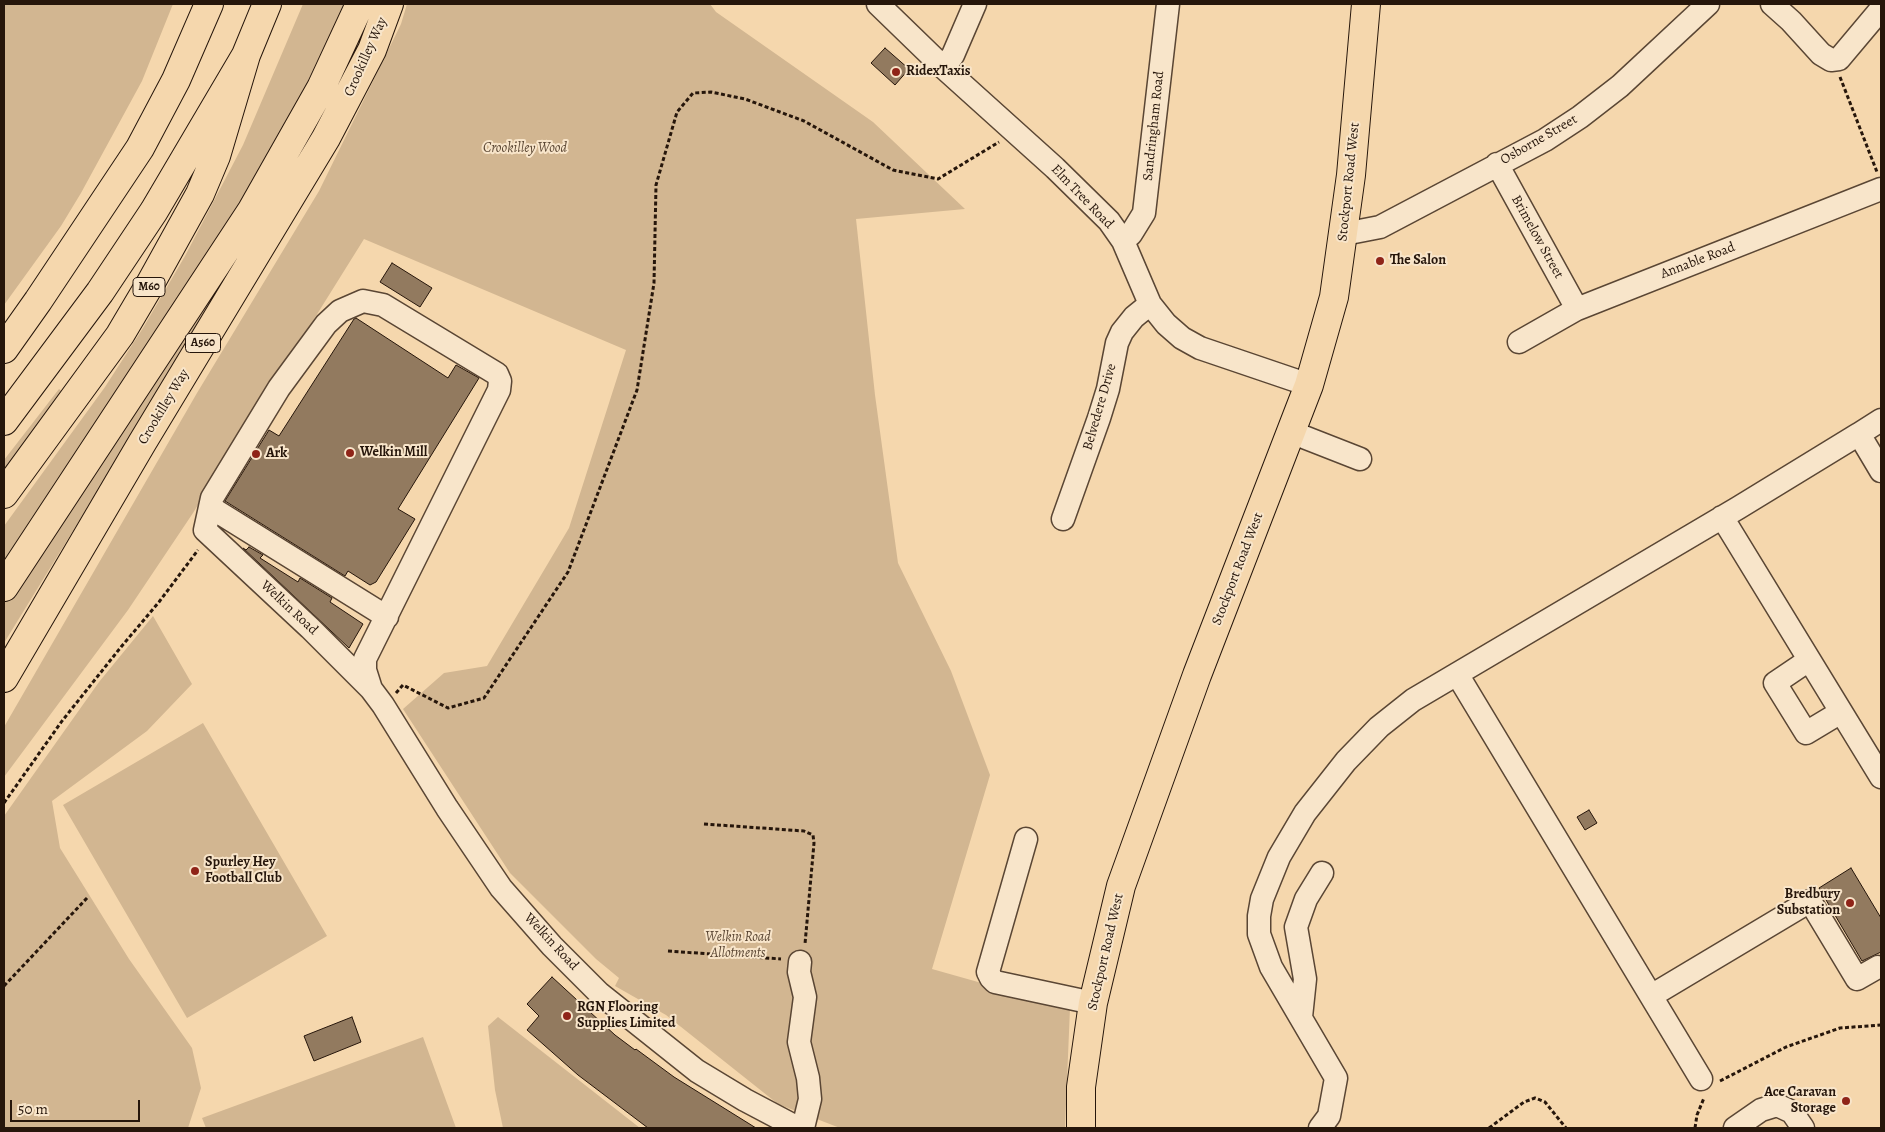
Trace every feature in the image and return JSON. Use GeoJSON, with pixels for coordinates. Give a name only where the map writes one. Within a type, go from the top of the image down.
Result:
{"type":"FeatureCollection","features":[{"type":"Feature","properties":{"kind":"main road"},"geometry":{"type":"LineString","coordinates":[[4,349],[60,269],[140,148],[176,80],[209,4]]}},
{"type":"Feature","properties":{"kind":"main road","name":"M60"},"geometry":{"type":"LineString","coordinates":[[4,494],[120,335],[154,278],[203,186],[216,156],[246,55],[267,4]]}},
{"type":"Feature","properties":{"kind":"main road","name":"Crookilley Way"},"geometry":{"type":"LineString","coordinates":[[4,587],[252,210],[321,88],[360,4]]}},
{"type":"Feature","properties":{"kind":"main road","name":"Crookilley Way"},"geometry":{"type":"LineString","coordinates":[[4,678],[142,442],[326,138],[372,50],[389,4]]}},
{"type":"Feature","properties":{"kind":"main road","name":"Stockport Road West"},"geometry":{"type":"LineString","coordinates":[[1081,1128],[1082,1086],[1093,1003],[1121,886],[1197,675],[1309,385],[1334,297],[1351,175],[1366,4]]}},
{"type":"Feature","properties":{"kind":"main road","name":"M60"},"geometry":{"type":"LineString","coordinates":[[4,421],[100,292],[148,220],[246,55]]}},
{"type":"Feature","properties":{"kind":"street","name":"Elm Tree Road"},"geometry":{"type":"LineString","coordinates":[[878,4],[1109,221],[1123,241],[1150,304],[1166,324],[1182,338],[1200,348],[1309,385]]}},
{"type":"Feature","properties":{"kind":"street"},"geometry":{"type":"LineString","coordinates":[[944,68],[953,55],[975,4]]}},
{"type":"Feature","properties":{"kind":"street","name":"Sandringham Road"},"geometry":{"type":"LineString","coordinates":[[1123,241],[1131,234],[1144,213],[1168,4]]}},
{"type":"Feature","properties":{"kind":"street","name":"Osborne Street"},"geometry":{"type":"LineString","coordinates":[[1344,234],[1380,227],[1545,140],[1580,117],[1620,86],[1708,4]]}},
{"type":"Feature","properties":{"kind":"street"},"geometry":{"type":"LineString","coordinates":[[1772,4],[1791,21],[1821,54],[1831,60],[1839,59],[1881,9]]}},
{"type":"Feature","properties":{"kind":"street","name":"Brimelow Street"},"geometry":{"type":"LineString","coordinates":[[1497,164],[1577,309]]}},
{"type":"Feature","properties":{"kind":"street","name":"Annable Road"},"geometry":{"type":"LineString","coordinates":[[1519,342],[1577,309],[1880,182]]}},
{"type":"Feature","properties":{"kind":"street"},"geometry":{"type":"LineString","coordinates":[[205,530],[210,507],[212,498],[279,388],[326,324],[340,311],[351,305],[363,301],[383,305],[497,374],[500,381],[499,390],[387,617],[210,507]]}},
{"type":"Feature","properties":{"kind":"street","name":"Belvedere Drive"},"geometry":{"type":"LineString","coordinates":[[1063,519],[1108,389],[1117,343],[1122,332],[1134,317],[1150,304]]}},
{"type":"Feature","properties":{"kind":"street"},"geometry":{"type":"LineString","coordinates":[[1320,1128],[1329,1116],[1336,1078],[1271,967],[1259,934],[1258,916],[1262,899],[1279,857],[1305,813],[1346,761],[1379,727],[1413,700],[1722,517],[1881,420]]}},
{"type":"Feature","properties":{"kind":"street"},"geometry":{"type":"LineString","coordinates":[[1290,432],[1360,459]]}},
{"type":"Feature","properties":{"kind":"street"},"geometry":{"type":"LineString","coordinates":[[1859,434],[1881,471]]}},
{"type":"Feature","properties":{"kind":"street"},"geometry":{"type":"LineString","coordinates":[[1722,517],[1881,777]]}},
{"type":"Feature","properties":{"kind":"street","name":"Welkin Road"},"geometry":{"type":"LineString","coordinates":[[205,530],[310,628],[377,697]]}},
{"type":"Feature","properties":{"kind":"street","name":"Welkin Road"},"geometry":{"type":"LineString","coordinates":[[387,617],[366,660],[365,670],[377,697],[447,808],[501,888],[552,946],[599,993],[697,1071],[745,1100],[798,1128]]}},
{"type":"Feature","properties":{"kind":"street"},"geometry":{"type":"LineString","coordinates":[[1809,660],[1775,683],[1806,733],[1841,712]]}},
{"type":"Feature","properties":{"kind":"street"},"geometry":{"type":"LineString","coordinates":[[1457,674],[1651,996],[1708,1085]]}},
{"type":"Feature","properties":{"kind":"street"},"geometry":{"type":"LineString","coordinates":[[1026,839],[988,972],[995,982],[1093,1003]]}},
{"type":"Feature","properties":{"kind":"street"},"geometry":{"type":"LineString","coordinates":[[1301,1017],[1305,979],[1296,927],[1306,899],[1322,873]]}},
{"type":"Feature","properties":{"kind":"street"},"geometry":{"type":"LineString","coordinates":[[1651,996],[1810,901],[1849,984],[1878,967]]}},
{"type":"Feature","properties":{"kind":"street"},"geometry":{"type":"LineString","coordinates":[[800,962],[799,972],[805,997],[799,1042],[808,1078],[810,1099],[803,1128]]}},
{"type":"Feature","properties":{"kind":"street"},"geometry":{"type":"LineString","coordinates":[[1735,1128],[1761,1110],[1778,1106],[1792,1112],[1803,1128]]}},
{"type":"Feature","properties":{"kind":"path"},"geometry":{"type":"LineString","coordinates":[[1839,59],[1836,68],[1880,182]]}},
{"type":"Feature","properties":{"kind":"path"},"geometry":{"type":"LineString","coordinates":[[377,697],[403,685],[448,708],[484,698],[568,572],[637,390],[654,283],[656,185],[677,112],[693,93],[711,92],[745,99],[804,121],[893,170],[938,179],[1014,132]]}},
{"type":"Feature","properties":{"kind":"path"},"geometry":{"type":"LineString","coordinates":[[4,803],[62,721],[160,602],[202,543],[205,530]]}},
{"type":"Feature","properties":{"kind":"path"},"geometry":{"type":"LineString","coordinates":[[668,951],[774,958],[800,962],[806,942],[814,843],[813,835],[804,831],[704,824]]}},
{"type":"Feature","properties":{"kind":"path"},"geometry":{"type":"LineString","coordinates":[[4,986],[87,898]]}},
{"type":"Feature","properties":{"kind":"path"},"geometry":{"type":"LineString","coordinates":[[1695,1128],[1697,1115],[1708,1085],[1786,1047],[1840,1028],[1881,1025]]}},
{"type":"Feature","properties":{"kind":"path"},"geometry":{"type":"LineString","coordinates":[[1488,1128],[1524,1102],[1535,1098],[1544,1102],[1566,1128]]}},
{"type":"Feature","properties":{"kind":"green space"},"geometry":{"type":"Polygon","coordinates":[[[4,4],[173,4],[142,81],[81,193],[61,226],[4,305],[4,4]]]}},
{"type":"Feature","properties":{"kind":"green space"},"geometry":{"type":"Polygon","coordinates":[[[303,4],[347,4],[303,98],[266,164],[217,241],[4,565],[4,526],[105,387],[143,328],[185,256],[243,145],[303,4]]]}},
{"type":"Feature","properties":{"kind":"green space"},"geometry":{"type":"Polygon","coordinates":[[[371,4],[375,4],[355,54],[323,118],[186,347],[4,643],[4,601],[371,4]]]}},
{"type":"Feature","properties":{"kind":"green space"},"geometry":{"type":"Polygon","coordinates":[[[407,4],[710,4],[716,12],[873,122],[965,209],[856,219],[875,395],[898,563],[951,671],[990,775],[932,969],[1070,1008],[1065,1128],[840,1128],[778,1104],[666,1015],[615,986],[619,978],[596,959],[510,873],[403,709],[444,673],[487,666],[569,528],[626,350],[364,239],[193,513],[128,610],[4,777],[4,727],[197,393],[319,191],[401,24],[407,4]]]}},
{"type":"Feature","properties":{"kind":"green space"},"geometry":{"type":"Polygon","coordinates":[[[59,389],[63,392],[4,473],[4,460],[59,389]]]}},
{"type":"Feature","properties":{"kind":"green space"},"geometry":{"type":"Polygon","coordinates":[[[153,616],[192,684],[147,731],[52,801],[60,848],[129,959],[192,1048],[201,1088],[188,1128],[4,1128],[4,816],[99,682],[153,616]]]}},
{"type":"Feature","properties":{"kind":"green space","name":"Spurley Hey Football Club"},"geometry":{"type":"Polygon","coordinates":[[[203,723],[327,936],[187,1018],[63,805],[203,723]]]}},
{"type":"Feature","properties":{"kind":"green space"},"geometry":{"type":"Polygon","coordinates":[[[498,1017],[640,1128],[503,1128],[495,1090],[488,1026],[498,1017]]]}},
{"type":"Feature","properties":{"kind":"green space"},"geometry":{"type":"Polygon","coordinates":[[[423,1037],[456,1128],[206,1128],[202,1118],[423,1037]]]}},
{"type":"Feature","properties":{"kind":"building"},"geometry":{"type":"Polygon","coordinates":[[[885,48],[909,69],[895,85],[871,63],[885,48]]]}},
{"type":"Feature","properties":{"kind":"building"},"geometry":{"type":"Polygon","coordinates":[[[392,263],[432,288],[420,307],[380,282],[392,263]]]}},
{"type":"Feature","properties":{"kind":"building","name":"Welkin Mill"},"geometry":{"type":"Polygon","coordinates":[[[356,318],[448,378],[456,365],[479,378],[398,509],[415,519],[376,582],[370,585],[348,571],[345,576],[225,501],[269,430],[279,436],[356,318]]]}},
{"type":"Feature","properties":{"kind":"building"},"geometry":{"type":"Polygon","coordinates":[[[249,547],[263,555],[260,558],[298,582],[300,578],[332,598],[330,602],[363,624],[349,648],[243,548],[246,550],[249,547]]]}},
{"type":"Feature","properties":{"kind":"building"},"geometry":{"type":"Polygon","coordinates":[[[1589,810],[1597,823],[1585,830],[1577,817],[1589,810]]]}},
{"type":"Feature","properties":{"kind":"building","name":"Bredbury Substation"},"geometry":{"type":"Polygon","coordinates":[[[1851,868],[1881,918],[1881,952],[1862,961],[1819,888],[1851,868]]]}},
{"type":"Feature","properties":{"kind":"building"},"geometry":{"type":"Polygon","coordinates":[[[552,977],[615,1035],[635,1050],[674,1077],[756,1128],[648,1128],[578,1075],[527,1030],[539,1016],[527,1004],[552,977]]]}},
{"type":"Feature","properties":{"kind":"building"},"geometry":{"type":"Polygon","coordinates":[[[352,1017],[361,1042],[314,1061],[304,1036],[352,1017]]]}},
{"type":"Feature","properties":{"kind":"place","name":"RidexTaxis"},"geometry":{"type":"Point","coordinates":[896,72]}},
{"type":"Feature","properties":{"kind":"place","name":"The Salon"},"geometry":{"type":"Point","coordinates":[1380,261]}},
{"type":"Feature","properties":{"kind":"place","name":"Welkin Mill"},"geometry":{"type":"Point","coordinates":[350,453]}},
{"type":"Feature","properties":{"kind":"place","name":"Ark"},"geometry":{"type":"Point","coordinates":[256,454]}},
{"type":"Feature","properties":{"kind":"place","name":"Spurley Hey Football Club"},"geometry":{"type":"Point","coordinates":[195,871]}},
{"type":"Feature","properties":{"kind":"place","name":"Bredbury Substation"},"geometry":{"type":"Point","coordinates":[1850,903]}},
{"type":"Feature","properties":{"kind":"place","name":"RGN Flooring Supplies Limited"},"geometry":{"type":"Point","coordinates":[567,1016]}},
{"type":"Feature","properties":{"kind":"place","name":"Ace Caravan Storage"},"geometry":{"type":"Point","coordinates":[1846,1101]}},
{"type":"Feature","properties":{"kind":"park label","name":"Crookilley Wood"},"geometry":{"type":"Point","coordinates":[525,149]}},
{"type":"Feature","properties":{"kind":"park label","name":"Welkin Road Allotments"},"geometry":{"type":"Point","coordinates":[738,946]}}]}
